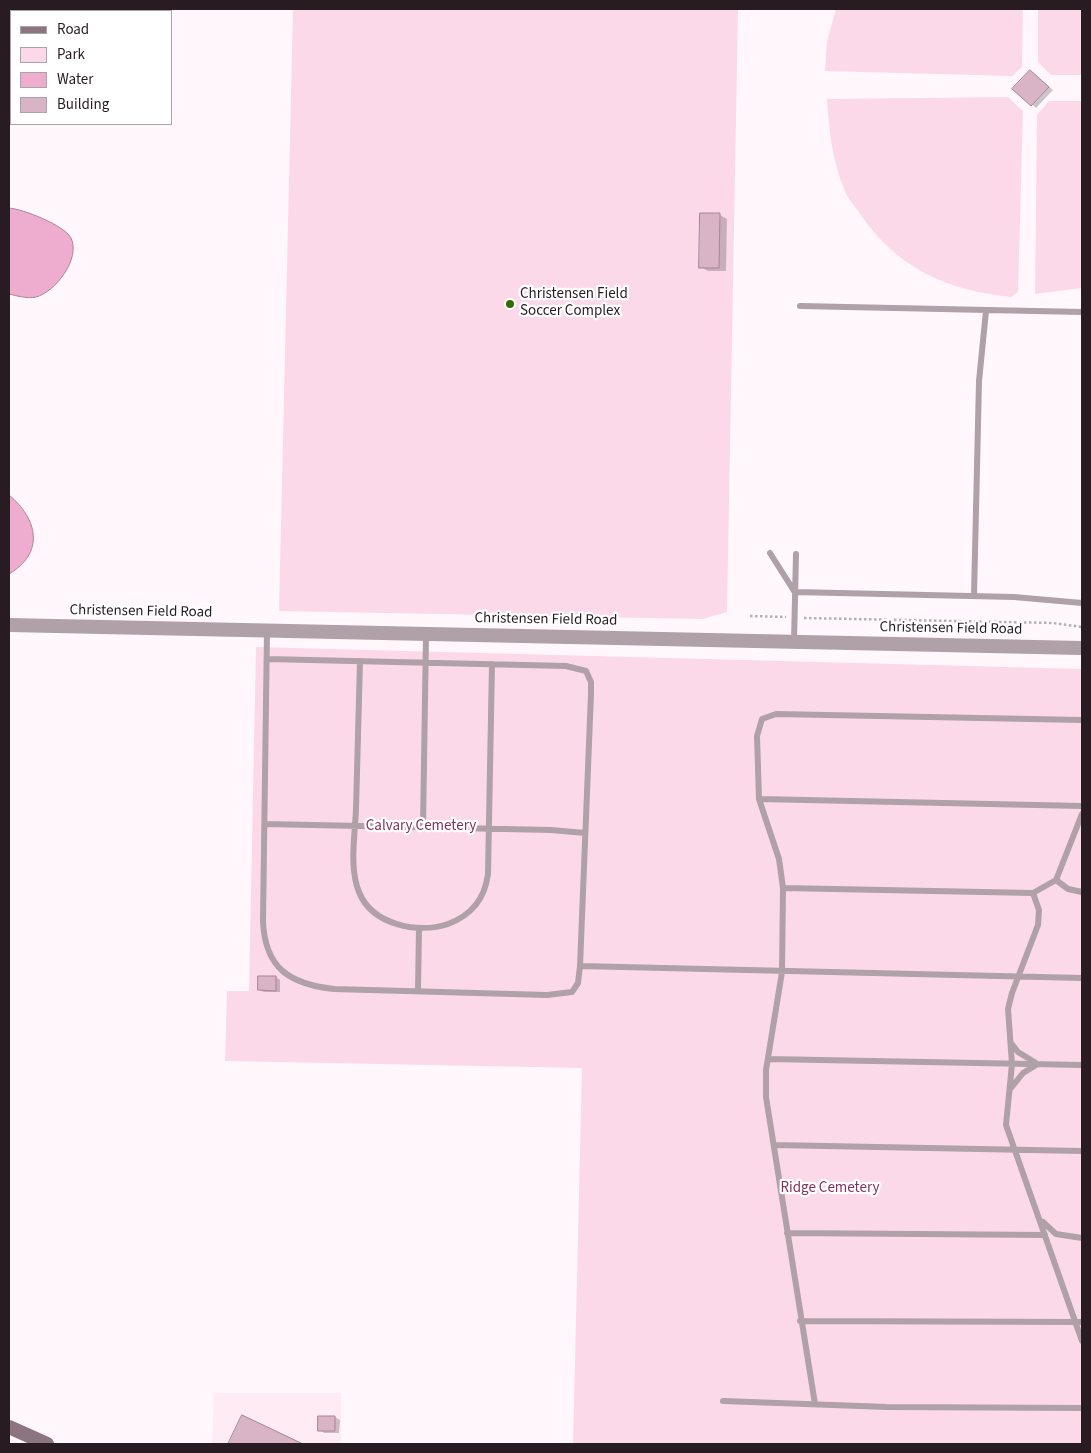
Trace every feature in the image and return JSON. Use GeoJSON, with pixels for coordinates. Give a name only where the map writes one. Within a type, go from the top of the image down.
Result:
{"type":"FeatureCollection","features":[{"type":"Feature","properties":{"kind":"main road"},"geometry":{"type":"LineString","coordinates":[[9,1427],[47,1444]]}},
{"type":"Feature","properties":{"kind":"street","name":"Christensen Field Road"},"geometry":{"type":"LineString","coordinates":[[9,625],[1082,648]]}},
{"type":"Feature","properties":{"kind":"lane"},"geometry":{"type":"LineString","coordinates":[[800,306],[1082,312]]}},
{"type":"Feature","properties":{"kind":"lane"},"geometry":{"type":"LineString","coordinates":[[974,596],[979,380],[986,311]]}},
{"type":"Feature","properties":{"kind":"lane"},"geometry":{"type":"LineString","coordinates":[[770,554],[795,592]]}},
{"type":"Feature","properties":{"kind":"lane"},"geometry":{"type":"LineString","coordinates":[[794,642],[796,554]]}},
{"type":"Feature","properties":{"kind":"lane"},"geometry":{"type":"LineString","coordinates":[[795,592],[974,596],[1082,603]]}},
{"type":"Feature","properties":{"kind":"lane"},"geometry":{"type":"LineString","coordinates":[[267,631],[263,926],[268,951],[280,970],[296,981],[321,988],[567,994],[576,988],[580,966],[591,694],[589,676],[586,671],[574,667],[267,659]]}},
{"type":"Feature","properties":{"kind":"lane"},"geometry":{"type":"LineString","coordinates":[[422,827],[426,635]]}},
{"type":"Feature","properties":{"kind":"lane"},"geometry":{"type":"LineString","coordinates":[[360,661],[355,873],[362,898],[374,912],[388,921],[419,928],[449,923],[467,913],[478,903],[487,882],[492,664]]}},
{"type":"Feature","properties":{"kind":"lane"},"geometry":{"type":"LineString","coordinates":[[814,1404],[766,1097],[768,1059],[782,972],[783,888],[779,859],[759,799],[758,736],[760,723],[769,715],[1082,720]]}},
{"type":"Feature","properties":{"kind":"lane"},"geometry":{"type":"LineString","coordinates":[[759,799],[1082,806]]}},
{"type":"Feature","properties":{"kind":"lane"},"geometry":{"type":"LineString","coordinates":[[783,888],[1016,891],[1033,893],[1056,880],[1082,814]]}},
{"type":"Feature","properties":{"kind":"lane"},"geometry":{"type":"LineString","coordinates":[[265,824],[586,833]]}},
{"type":"Feature","properties":{"kind":"lane"},"geometry":{"type":"LineString","coordinates":[[1056,880],[1068,889],[1082,892]]}},
{"type":"Feature","properties":{"kind":"lane"},"geometry":{"type":"LineString","coordinates":[[1033,893],[1039,910],[1038,925],[1012,993],[1007,1015],[1012,1064],[1006,1125],[1082,1341]]}},
{"type":"Feature","properties":{"kind":"lane"},"geometry":{"type":"LineString","coordinates":[[418,991],[419,928]]}},
{"type":"Feature","properties":{"kind":"lane"},"geometry":{"type":"LineString","coordinates":[[580,966],[1082,978]]}},
{"type":"Feature","properties":{"kind":"lane"},"geometry":{"type":"LineString","coordinates":[[1003,977],[1008,981],[1012,993]]}},
{"type":"Feature","properties":{"kind":"lane"},"geometry":{"type":"LineString","coordinates":[[1010,1042],[1018,1052],[1037,1064]]}},
{"type":"Feature","properties":{"kind":"lane"},"geometry":{"type":"LineString","coordinates":[[768,1059],[1082,1065]]}},
{"type":"Feature","properties":{"kind":"lane"},"geometry":{"type":"LineString","coordinates":[[1010,1089],[1023,1073],[1037,1064]]}},
{"type":"Feature","properties":{"kind":"lane"},"geometry":{"type":"LineString","coordinates":[[774,1145],[1082,1151]]}},
{"type":"Feature","properties":{"kind":"lane"},"geometry":{"type":"LineString","coordinates":[[1040,1220],[1056,1234],[1082,1238]]}},
{"type":"Feature","properties":{"kind":"lane"},"geometry":{"type":"LineString","coordinates":[[787,1233],[1045,1235]]}},
{"type":"Feature","properties":{"kind":"lane"},"geometry":{"type":"LineString","coordinates":[[800,1321],[1082,1322]]}},
{"type":"Feature","properties":{"kind":"lane"},"geometry":{"type":"LineString","coordinates":[[723,1402],[916,1407],[1082,1408]]}},
{"type":"Feature","properties":{"kind":"path"},"geometry":{"type":"LineString","coordinates":[[750,616],[1053,623],[1082,627]]}},
{"type":"Feature","properties":{"kind":"shaded area"},"geometry":{"type":"Polygon","coordinates":[[[214,1393],[341,1393],[341,1444],[212,1444],[214,1393]]]}},
{"type":"Feature","properties":{"kind":"green space","name":"Christensen Field Soccer Complex"},"geometry":{"type":"Polygon","coordinates":[[[293,9],[738,9],[727,612],[703,619],[279,611],[293,9]]]}},
{"type":"Feature","properties":{"kind":"green space"},"geometry":{"type":"Polygon","coordinates":[[[836,9],[1023,9],[1022,67],[1012,76],[825,71],[827,41],[836,9]]]}},
{"type":"Feature","properties":{"kind":"green space"},"geometry":{"type":"Polygon","coordinates":[[[1038,9],[1082,9],[1082,75],[1051,75],[1038,62],[1038,9]]]}},
{"type":"Feature","properties":{"kind":"green space"},"geometry":{"type":"Polygon","coordinates":[[[1008,97],[1023,111],[1018,292],[1011,297],[965,289],[925,274],[907,263],[875,233],[845,192],[832,145],[827,99],[1008,97]]]}},
{"type":"Feature","properties":{"kind":"green space"},"geometry":{"type":"Polygon","coordinates":[[[1049,101],[1082,101],[1082,288],[1035,294],[1037,115],[1049,101]]]}},
{"type":"Feature","properties":{"kind":"green space","name":"Ridge Cemetery"},"geometry":{"type":"Polygon","coordinates":[[[256,647],[1082,669],[1082,1444],[573,1444],[582,1068],[225,1061],[227,991],[249,991],[256,647]]]}},
{"type":"Feature","properties":{"kind":"water"},"geometry":{"type":"Polygon","coordinates":[[[9,208],[43,218],[67,233],[71,238],[73,246],[72,255],[64,273],[51,289],[33,298],[9,294],[9,208]]]}},
{"type":"Feature","properties":{"kind":"water"},"geometry":{"type":"Polygon","coordinates":[[[9,495],[19,504],[26,515],[31,525],[33,536],[28,556],[21,566],[9,574],[9,495]]]}},
{"type":"Feature","properties":{"kind":"building"},"geometry":{"type":"Polygon","coordinates":[[[1030,70],[1049,87],[1031,106],[1012,89],[1030,70]]]}},
{"type":"Feature","properties":{"kind":"building"},"geometry":{"type":"Polygon","coordinates":[[[700,213],[720,213],[719,268],[699,268],[700,213]]]}},
{"type":"Feature","properties":{"kind":"building"},"geometry":{"type":"Polygon","coordinates":[[[258,976],[276,976],[276,991],[258,990],[258,976]]]}},
{"type":"Feature","properties":{"kind":"building"},"geometry":{"type":"Polygon","coordinates":[[[242,1415],[303,1444],[228,1444],[242,1415]]]}},
{"type":"Feature","properties":{"kind":"building"},"geometry":{"type":"Polygon","coordinates":[[[318,1416],[335,1416],[335,1431],[318,1431],[318,1416]]]}},
{"type":"Feature","properties":{"kind":"place","name":"Christensen Field Soccer Complex"},"geometry":{"type":"Point","coordinates":[510,304]}},
{"type":"Feature","properties":{"kind":"park label","name":"Calvary Cemetery"},"geometry":{"type":"Point","coordinates":[421,827]}}]}
